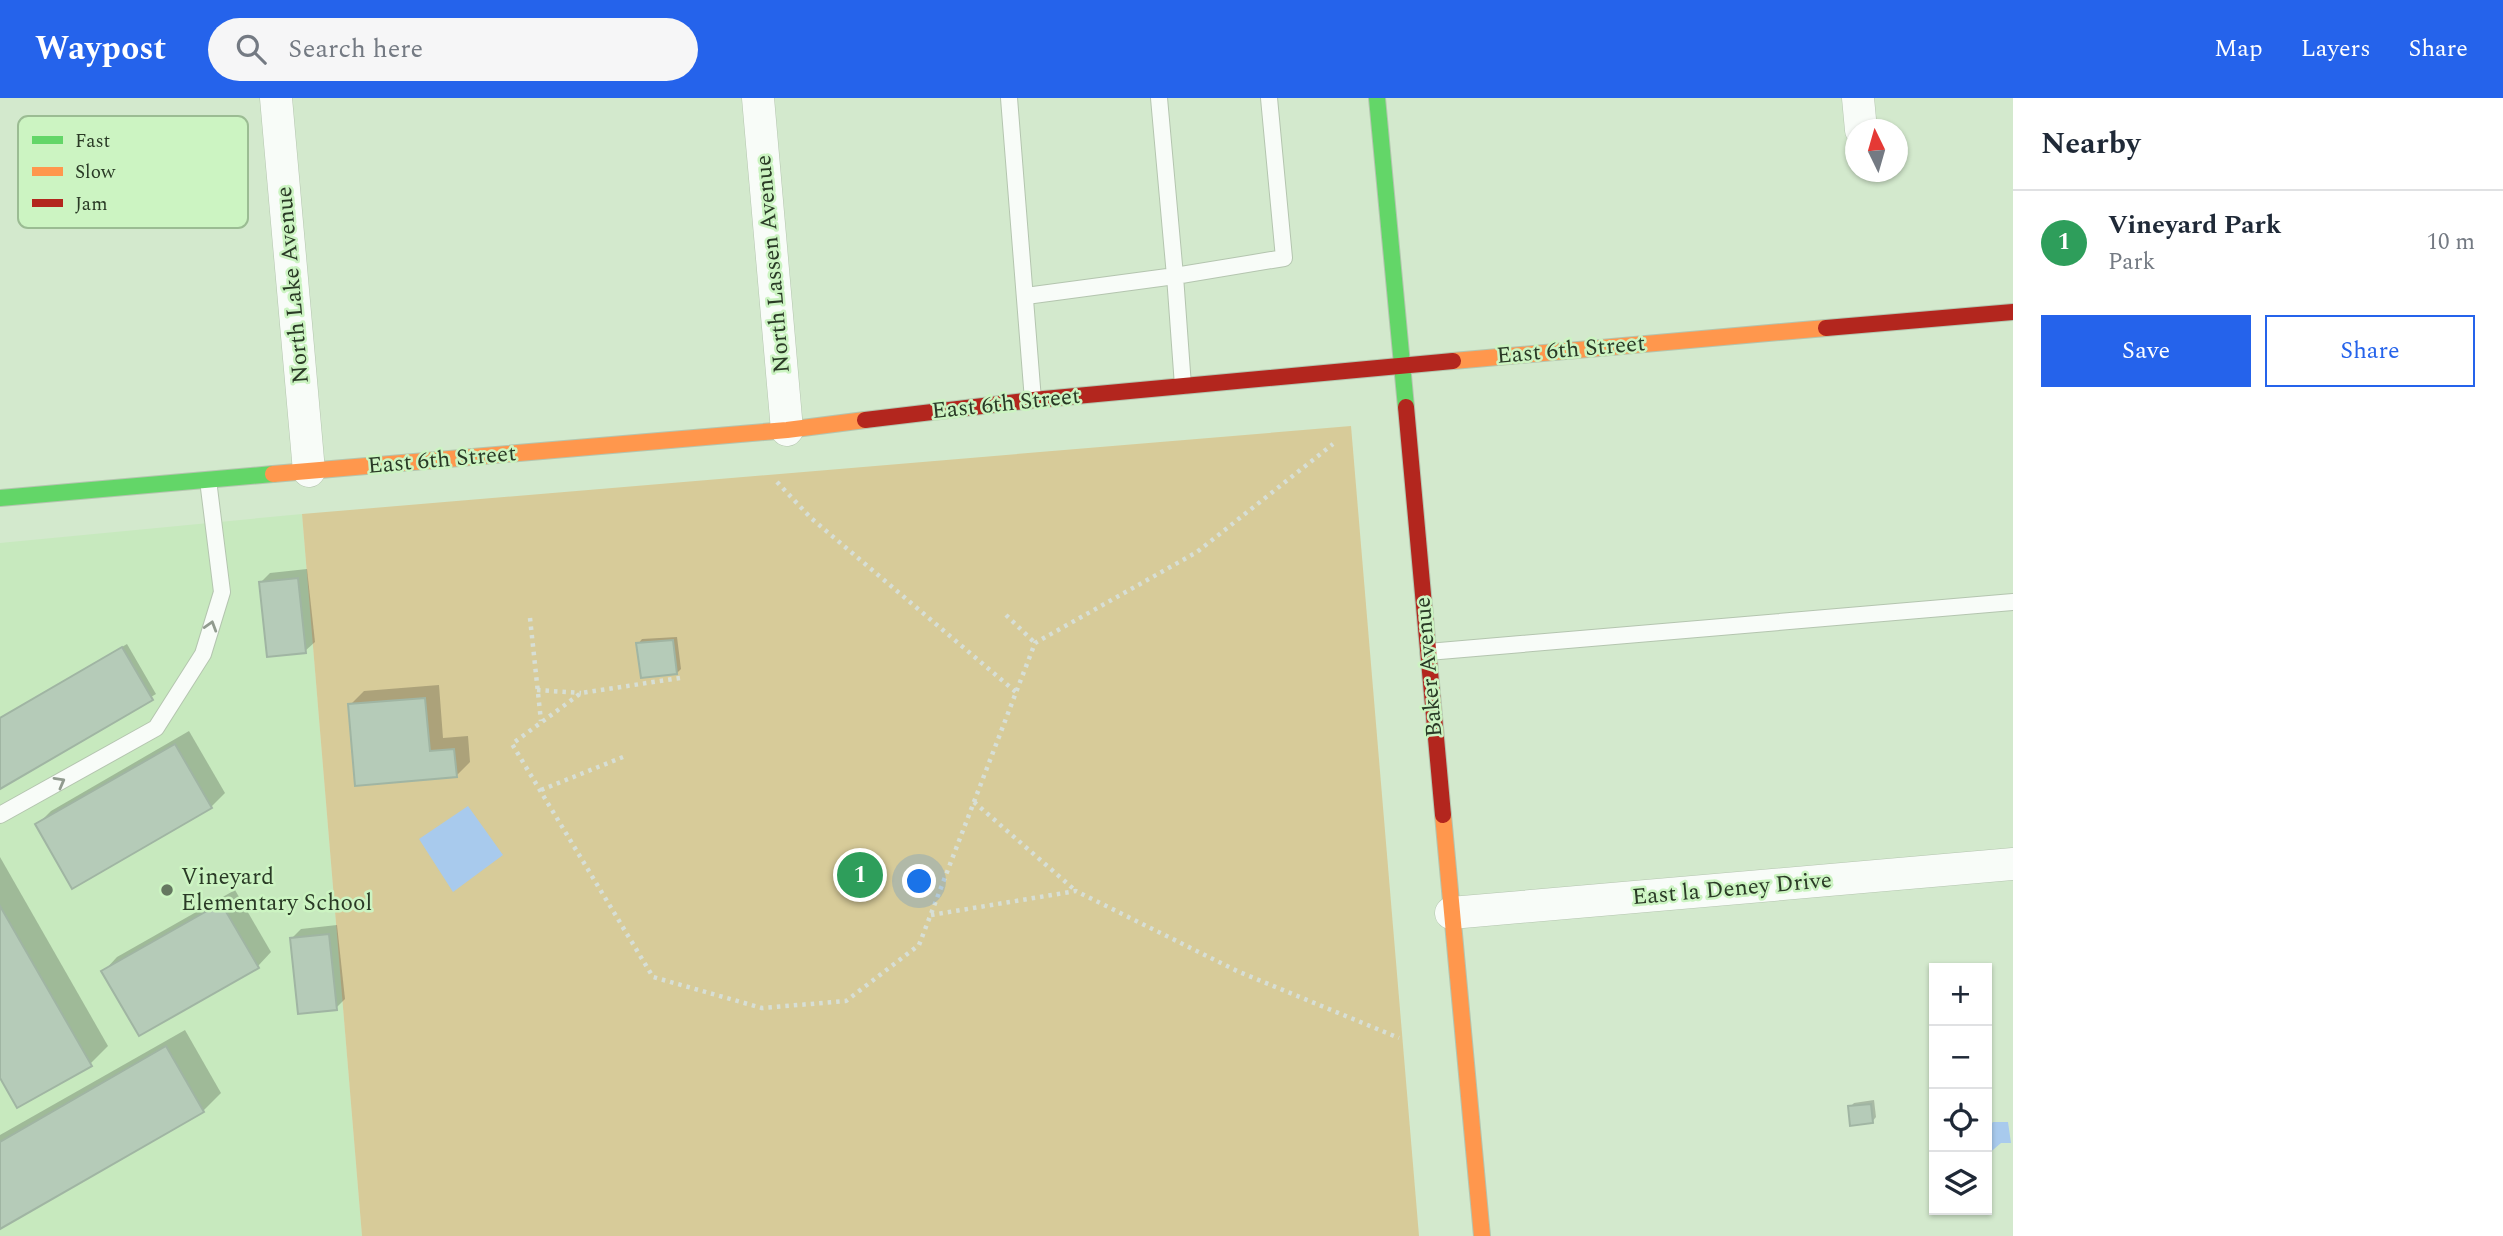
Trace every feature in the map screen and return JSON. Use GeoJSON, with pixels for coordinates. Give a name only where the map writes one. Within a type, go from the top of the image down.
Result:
{"type":"FeatureCollection","features":[{"type":"Feature","properties":{"kind":"main road","name":"Baker Avenue"},"geometry":{"type":"LineString","coordinates":[[1377,98],[1482,1236]]}},
{"type":"Feature","properties":{"kind":"main road","name":"East 6th Street"},"geometry":{"type":"LineString","coordinates":[[0,498],[787,430],[1033,400],[2013,312]]}},
{"type":"Feature","properties":{"kind":"street","name":"North Lake Avenue"},"geometry":{"type":"LineString","coordinates":[[276,98],[309,471]]}},
{"type":"Feature","properties":{"kind":"street","name":"North Lassen Avenue"},"geometry":{"type":"LineString","coordinates":[[758,98],[787,430]]}},
{"type":"Feature","properties":{"kind":"street"},"geometry":{"type":"LineString","coordinates":[[1858,98],[1860,119]]}},
{"type":"Feature","properties":{"kind":"street","name":"East la Deney Drive"},"geometry":{"type":"LineString","coordinates":[[1451,914],[2013,864]]}},
{"type":"Feature","properties":{"kind":"lane"},"geometry":{"type":"LineString","coordinates":[[1009,98],[1033,400]]}},
{"type":"Feature","properties":{"kind":"lane"},"geometry":{"type":"LineString","coordinates":[[1159,98],[1183,386]]}},
{"type":"Feature","properties":{"kind":"lane"},"geometry":{"type":"LineString","coordinates":[[1026,296],[1284,258],[1269,98]]}},
{"type":"Feature","properties":{"kind":"lane"},"geometry":{"type":"LineString","coordinates":[[0,815],[156,728],[202,654],[222,592],[208,480]]}},
{"type":"Feature","properties":{"kind":"lane"},"geometry":{"type":"LineString","coordinates":[[1428,652],[2013,602]]}},
{"type":"Feature","properties":{"kind":"path"},"geometry":{"type":"LineString","coordinates":[[581,692],[512,744],[653,977],[762,1008],[846,1001],[919,945],[1035,643],[1197,552],[1333,443]]}},
{"type":"Feature","properties":{"kind":"path"},"geometry":{"type":"LineString","coordinates":[[777,482],[811,518],[1017,692]]}},
{"type":"Feature","properties":{"kind":"path"},"geometry":{"type":"LineString","coordinates":[[1006,615],[1035,643]]}},
{"type":"Feature","properties":{"kind":"path"},"geometry":{"type":"LineString","coordinates":[[530,618],[541,722]]}},
{"type":"Feature","properties":{"kind":"path"},"geometry":{"type":"LineString","coordinates":[[537,690],[581,692],[680,678]]}},
{"type":"Feature","properties":{"kind":"path"},"geometry":{"type":"LineString","coordinates":[[541,790],[623,757]]}},
{"type":"Feature","properties":{"kind":"path"},"geometry":{"type":"LineString","coordinates":[[974,802],[1076,891],[1237,971],[1399,1038]]}},
{"type":"Feature","properties":{"kind":"path"},"geometry":{"type":"LineString","coordinates":[[930,915],[1076,891]]}},
{"type":"Feature","properties":{"kind":"shaded area"},"geometry":{"type":"Polygon","coordinates":[[[1351,426],[1419,1236],[362,1236],[302,514],[1351,426]]]}},
{"type":"Feature","properties":{"kind":"shaded area","name":"Vineyard Elementary School"},"geometry":{"type":"Polygon","coordinates":[[[302,514],[362,1236],[0,1236],[0,543],[302,514]]]}},
{"type":"Feature","properties":{"kind":"water"},"geometry":{"type":"Polygon","coordinates":[[[468,806],[503,855],[453,892],[419,839],[468,806]]]}},
{"type":"Feature","properties":{"kind":"water"},"geometry":{"type":"Polygon","coordinates":[[[2008,1122],[2011,1143],[2001,1143],[1992,1151],[1992,1123],[2008,1122]]]}},
{"type":"Feature","properties":{"kind":"building"},"geometry":{"type":"Polygon","coordinates":[[[298,578],[306,653],[267,657],[259,582],[298,578]]]}},
{"type":"Feature","properties":{"kind":"building"},"geometry":{"type":"Polygon","coordinates":[[[673,640],[677,674],[641,678],[636,643],[673,640]]]}},
{"type":"Feature","properties":{"kind":"building"},"geometry":{"type":"Polygon","coordinates":[[[122,647],[153,700],[0,789],[0,718],[122,647]]]}},
{"type":"Feature","properties":{"kind":"building"},"geometry":{"type":"Polygon","coordinates":[[[425,698],[430,751],[454,749],[457,777],[355,786],[348,704],[425,698]]]}},
{"type":"Feature","properties":{"kind":"building"},"geometry":{"type":"Polygon","coordinates":[[[175,744],[212,808],[72,889],[35,824],[175,744]]]}},
{"type":"Feature","properties":{"kind":"building"},"geometry":{"type":"Polygon","coordinates":[[[221,903],[259,968],[139,1036],[101,971],[221,903]]]}},
{"type":"Feature","properties":{"kind":"building"},"geometry":{"type":"Polygon","coordinates":[[[0,906],[92,1066],[17,1108],[0,1078],[0,906]]]}},
{"type":"Feature","properties":{"kind":"building"},"geometry":{"type":"Polygon","coordinates":[[[329,934],[337,1010],[298,1014],[290,938],[329,934]]]}},
{"type":"Feature","properties":{"kind":"building"},"geometry":{"type":"Polygon","coordinates":[[[166,1046],[204,1112],[0,1229],[0,1142],[166,1046]]]}},
{"type":"Feature","properties":{"kind":"building"},"geometry":{"type":"Polygon","coordinates":[[[1871,1104],[1873,1123],[1850,1126],[1848,1106],[1871,1104]]]}},
{"type":"Feature","properties":{"kind":"traffic: fast"},"geometry":{"type":"LineString","coordinates":[[1377,98],[1406,407]]}},
{"type":"Feature","properties":{"kind":"traffic: fast"},"geometry":{"type":"LineString","coordinates":[[0,498],[273,474]]}},
{"type":"Feature","properties":{"kind":"traffic: slow"},"geometry":{"type":"LineString","coordinates":[[1453,361],[1826,328]]}},
{"type":"Feature","properties":{"kind":"traffic: slow"},"geometry":{"type":"LineString","coordinates":[[273,474],[787,430],[865,420]]}},
{"type":"Feature","properties":{"kind":"traffic: slow"},"geometry":{"type":"LineString","coordinates":[[1443,815],[1482,1236]]}},
{"type":"Feature","properties":{"kind":"traffic: jam"},"geometry":{"type":"LineString","coordinates":[[1826,328],[2013,312]]}},
{"type":"Feature","properties":{"kind":"traffic: jam"},"geometry":{"type":"LineString","coordinates":[[865,420],[1033,400],[1453,361]]}},
{"type":"Feature","properties":{"kind":"traffic: jam"},"geometry":{"type":"LineString","coordinates":[[1406,407],[1443,815]]}},
{"type":"Feature","properties":{"kind":"place","name":"Vineyard Park"},"geometry":{"type":"Point","coordinates":[860,875]}},
{"type":"Feature","properties":{"kind":"place","name":"Vineyard Elementary School"},"geometry":{"type":"Point","coordinates":[167,890]}}]}
